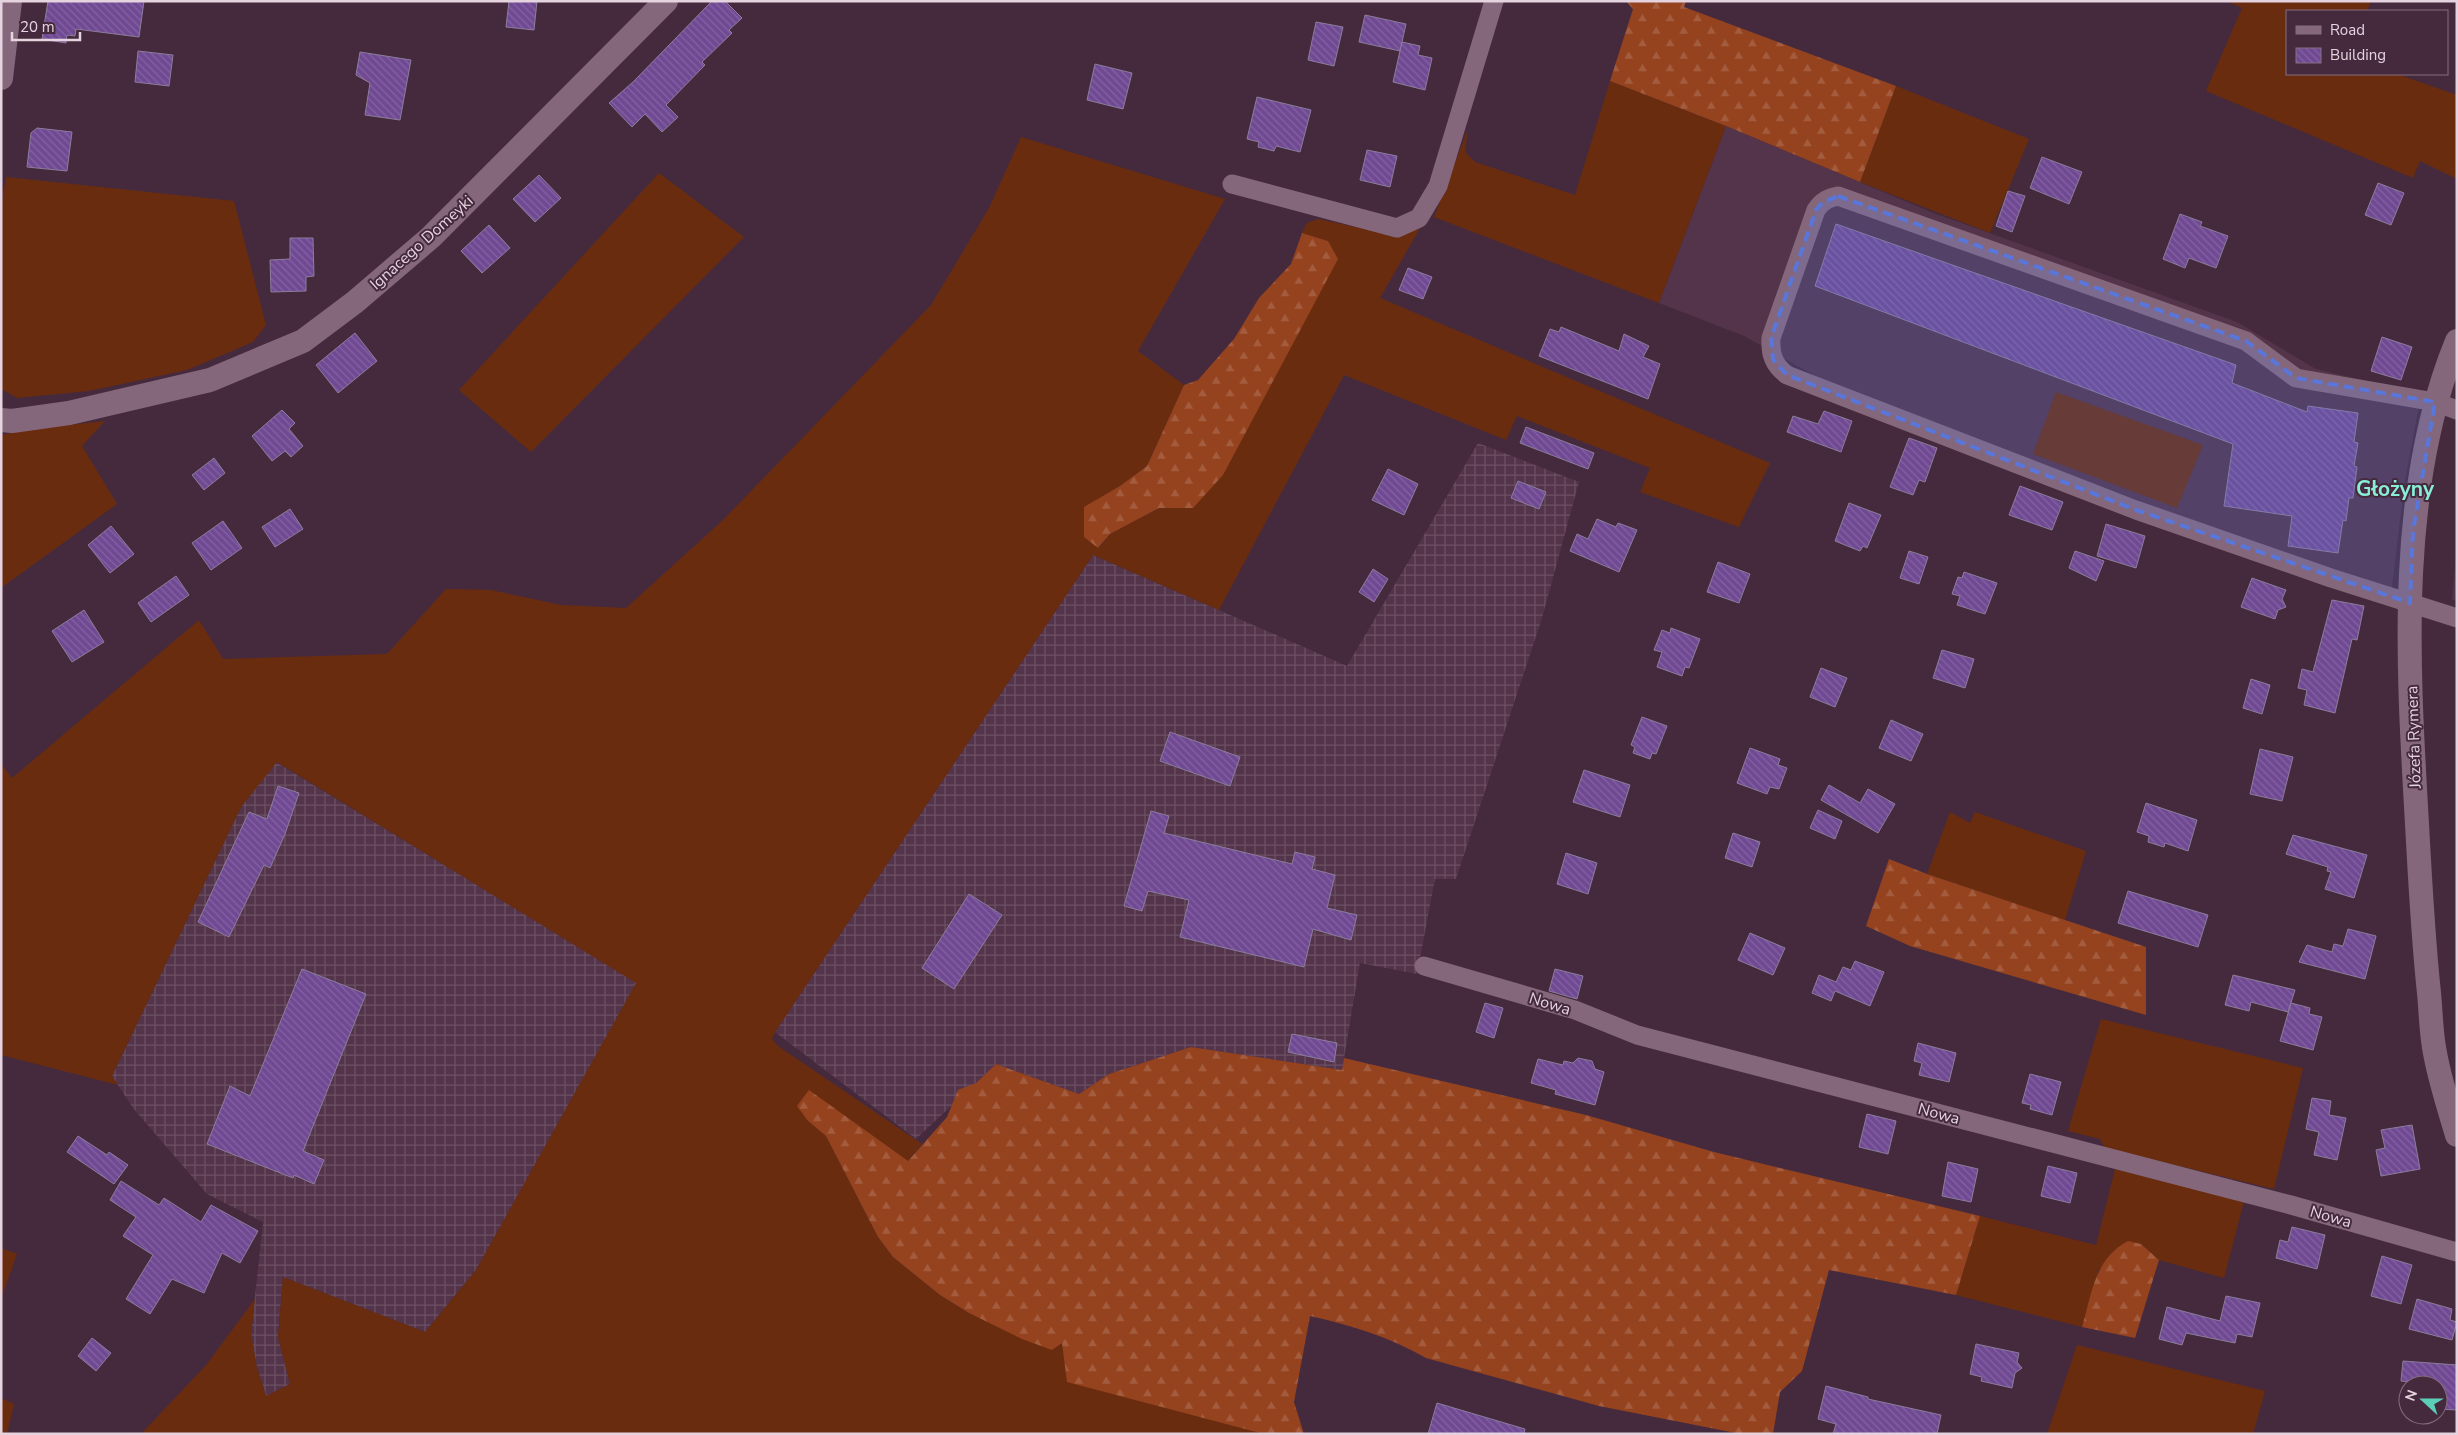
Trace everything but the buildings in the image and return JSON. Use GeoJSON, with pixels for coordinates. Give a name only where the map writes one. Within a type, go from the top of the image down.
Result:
{"type":"FeatureCollection","features":[{"type":"Feature","properties":{"kind":"street"},"geometry":{"type":"LineString","coordinates":[[1,78],[10,1]]}},
{"type":"Feature","properties":{"kind":"street","name":"Ignacego Domeyki"},"geometry":{"type":"LineString","coordinates":[[1,420],[12,421],[123,402],[210,380],[303,341],[355,302],[431,237],[666,1]]}},
{"type":"Feature","properties":{"kind":"street"},"geometry":{"type":"LineString","coordinates":[[1232,184],[1398,228],[1419,218],[1438,186],[1494,1]]}},
{"type":"Feature","properties":{"kind":"street"},"geometry":{"type":"LineString","coordinates":[[2457,410],[2435,402],[2296,378],[2246,341],[1838,196],[1822,202],[1816,210],[1771,338],[1773,360],[1778,368],[1787,375],[2136,510],[2331,578],[2457,618]]}},
{"type":"Feature","properties":{"kind":"street","name":"Józefa Rymera"},"geometry":{"type":"LineString","coordinates":[[2457,341],[2435,402],[2416,500],[2410,603],[2414,772],[2424,941],[2435,1053],[2457,1135]]}},
{"type":"Feature","properties":{"kind":"street","name":"Nowa"},"geometry":{"type":"LineString","coordinates":[[1424,966],[1575,1010],[1637,1035],[2292,1205],[2457,1252]]}},
{"type":"Feature","properties":{"kind":"highlighted area"},"geometry":{"type":"Polygon","coordinates":[[[1838,196],[2246,341],[2296,378],[2435,402],[2413,531],[2410,603],[2136,510],[1787,375],[1773,360],[1771,338],[1816,210],[1822,203],[1838,196]]]}},
{"type":"Feature","properties":{"kind":"shaded area"},"geometry":{"type":"Polygon","coordinates":[[[2226,1],[2371,1],[2367,10],[2286,10],[2286,75],[2400,75],[2457,95],[2457,179],[2420,161],[2413,178],[2206,91],[2242,8],[2226,1]]]}},
{"type":"Feature","properties":{"kind":"shaded area"},"geometry":{"type":"Polygon","coordinates":[[[1610,81],[1726,126],[1659,303],[1434,217],[1468,129],[1465,152],[1475,162],[1575,195],[1610,81]]]}},
{"type":"Feature","properties":{"kind":"shaded area"},"geometry":{"type":"Polygon","coordinates":[[[1896,86],[2029,139],[1990,233],[1860,182],[1896,86]]]}},
{"type":"Feature","properties":{"kind":"shaded area"},"geometry":{"type":"Polygon","coordinates":[[[1726,126],[1931,212],[2237,322],[2316,369],[2421,394],[2404,486],[2392,588],[2238,538],[1832,385],[1744,336],[1659,303],[1726,126]]]}},
{"type":"Feature","properties":{"kind":"shaded area"},"geometry":{"type":"Polygon","coordinates":[[[1021,137],[1225,199],[1138,351],[1184,385],[1147,466],[1120,486],[1099,548],[1110,534],[1159,508],[1193,508],[1328,241],[1302,233],[1307,223],[1318,219],[1398,236],[1420,228],[1380,298],[1770,463],[1739,527],[1640,492],[1650,468],[1517,416],[1506,440],[1344,375],[1219,610],[1093,555],[775,1032],[772,1039],[778,1046],[922,1144],[908,1161],[808,1121],[826,1136],[878,1237],[893,1257],[940,1295],[969,1313],[996,1324],[1062,1342],[1240,1426],[1264,1434],[141,1434],[207,1364],[255,1299],[251,1334],[257,1368],[266,1396],[290,1384],[278,1337],[283,1277],[425,1332],[476,1270],[636,983],[277,762],[241,807],[112,1076],[118,1085],[1,1055],[1,764],[12,778],[199,620],[223,659],[387,654],[446,589],[491,590],[561,605],[626,608],[723,520],[931,305],[989,208],[1021,137]]]}},
{"type":"Feature","properties":{"kind":"shaded area"},"geometry":{"type":"Polygon","coordinates":[[[659,173],[744,237],[531,452],[459,390],[659,173]]]}},
{"type":"Feature","properties":{"kind":"shaded area"},"geometry":{"type":"Polygon","coordinates":[[[6,177],[234,201],[266,325],[253,342],[187,370],[89,391],[17,398],[1,389],[1,208],[6,177]]]}},
{"type":"Feature","properties":{"kind":"shaded area"},"geometry":{"type":"Polygon","coordinates":[[[2056,392],[2203,445],[2177,508],[2033,454],[2056,392]]]}},
{"type":"Feature","properties":{"kind":"shaded area"},"geometry":{"type":"Polygon","coordinates":[[[105,421],[82,446],[117,504],[1,588],[1,435],[32,429],[105,421]]]}},
{"type":"Feature","properties":{"kind":"shaded area"},"geometry":{"type":"Polygon","coordinates":[[[1478,443],[1579,482],[1542,618],[1456,879],[1435,879],[1417,974],[1360,963],[1342,1070],[1191,1047],[1109,1074],[1079,1094],[996,1064],[916,1139],[775,1032],[1093,555],[1347,666],[1478,443]]]}},
{"type":"Feature","properties":{"kind":"shaded area"},"geometry":{"type":"Polygon","coordinates":[[[2457,547],[2457,600],[2452,600],[2457,547]]]}},
{"type":"Feature","properties":{"kind":"shaded area"},"geometry":{"type":"Polygon","coordinates":[[[276,762],[637,983],[476,1270],[425,1332],[283,1277],[278,1337],[290,1384],[266,1396],[257,1368],[251,1334],[263,1222],[207,1194],[133,1108],[112,1076],[241,807],[276,762]]]}},
{"type":"Feature","properties":{"kind":"shaded area"},"geometry":{"type":"Polygon","coordinates":[[[1950,812],[1970,823],[1975,812],[2086,851],[2065,920],[1927,874],[1950,812]]]}},
{"type":"Feature","properties":{"kind":"shaded area"},"geometry":{"type":"Polygon","coordinates":[[[2101,1019],[2303,1068],[2274,1189],[2105,1148],[2100,1139],[2068,1131],[2101,1019]]]}},
{"type":"Feature","properties":{"kind":"shaded area"},"geometry":{"type":"Polygon","coordinates":[[[2115,1169],[2244,1201],[2224,1278],[2159,1260],[2141,1244],[2099,1269],[2082,1327],[1956,1295],[1980,1216],[2096,1245],[2115,1169]]]}},
{"type":"Feature","properties":{"kind":"shaded area"},"geometry":{"type":"Polygon","coordinates":[[[1,1248],[17,1254],[1,1299],[1,1248]]]}},
{"type":"Feature","properties":{"kind":"shaded area"},"geometry":{"type":"Polygon","coordinates":[[[2077,1345],[2265,1391],[2253,1434],[2047,1434],[2077,1345]]]}},
{"type":"Feature","properties":{"kind":"shaded area"},"geometry":{"type":"Polygon","coordinates":[[[1,1398],[14,1404],[7,1434],[1,1434],[1,1398]]]}},
{"type":"Feature","properties":{"kind":"green space"},"geometry":{"type":"Polygon","coordinates":[[[1626,1],[1686,1],[1684,7],[1896,86],[1860,182],[1726,126],[1610,81],[1633,9],[1626,1]]]}},
{"type":"Feature","properties":{"kind":"green space"},"geometry":{"type":"Polygon","coordinates":[[[1302,233],[1328,241],[1338,259],[1223,475],[1193,508],[1159,508],[1110,534],[1098,548],[1084,537],[1084,507],[1120,486],[1147,466],[1184,385],[1198,380],[1234,339],[1259,298],[1291,264],[1302,233]]]}},
{"type":"Feature","properties":{"kind":"green space"},"geometry":{"type":"Polygon","coordinates":[[[1889,859],[1927,874],[2146,947],[2146,1015],[1910,946],[1866,926],[1889,859]]]}},
{"type":"Feature","properties":{"kind":"green space"},"geometry":{"type":"Polygon","coordinates":[[[1191,1047],[1342,1070],[1344,1058],[1586,1115],[1714,1152],[1980,1216],[1956,1295],[1829,1270],[1802,1371],[1780,1392],[1773,1434],[1741,1434],[1599,1406],[1426,1358],[1370,1332],[1310,1316],[1294,1402],[1304,1434],[1264,1434],[1067,1382],[1062,1343],[1052,1350],[1022,1339],[969,1313],[940,1295],[893,1257],[878,1237],[826,1136],[808,1121],[797,1106],[809,1090],[908,1161],[947,1117],[958,1090],[976,1083],[996,1064],[1079,1094],[1109,1074],[1191,1047]]]}},
{"type":"Feature","properties":{"kind":"green space"},"geometry":{"type":"Polygon","coordinates":[[[2128,1241],[2141,1244],[2159,1260],[2135,1338],[2082,1327],[2092,1290],[2101,1267],[2108,1257],[2128,1241]]]}},
{"type":"Feature","properties":{"kind":"district","name":"Głożyny"},"geometry":{"type":"Point","coordinates":[2395,489]}}]}
